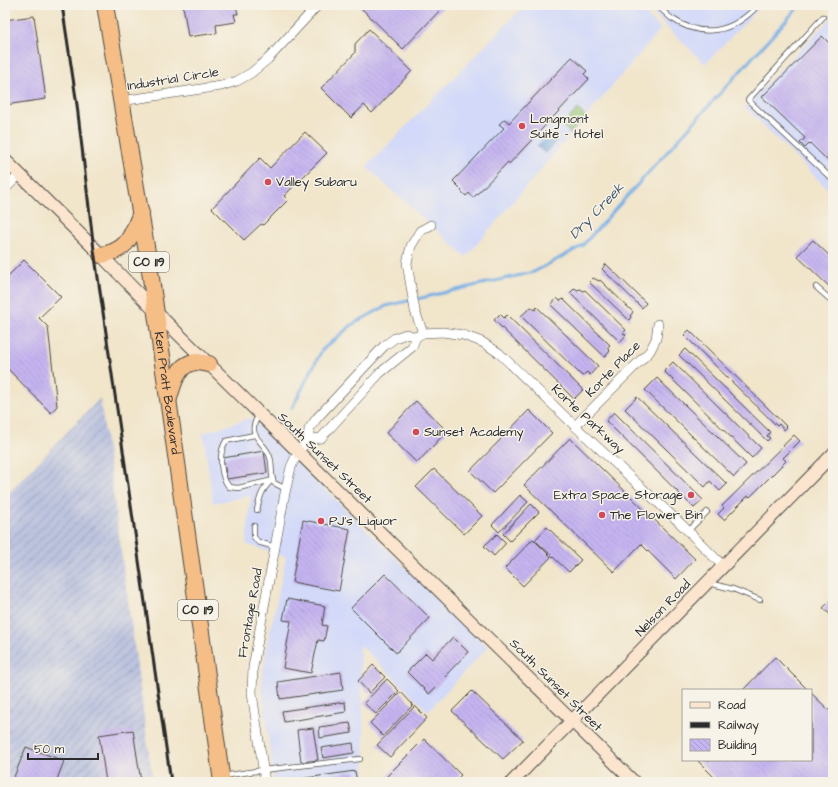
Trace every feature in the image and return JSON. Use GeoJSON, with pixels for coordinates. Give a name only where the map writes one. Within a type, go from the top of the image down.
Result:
{"type":"FeatureCollection","features":[{"type":"Feature","properties":{"kind":"highway","name":"Ken Pratt Boulevard"},"geometry":{"type":"LineString","coordinates":[[105,5],[141,212],[222,779]]}},
{"type":"Feature","properties":{"kind":"highway"},"geometry":{"type":"LineString","coordinates":[[101,255],[113,253],[124,246],[141,212]]}},
{"type":"Feature","properties":{"kind":"highway"},"geometry":{"type":"LineString","coordinates":[[168,402],[174,382],[179,372],[187,365],[195,362],[209,364]]}},
{"type":"Feature","properties":{"kind":"street","name":"Industrial Circle"},"geometry":{"type":"LineString","coordinates":[[121,101],[221,86],[237,81],[251,73],[268,59],[318,5]]}},
{"type":"Feature","properties":{"kind":"street","name":"South Sunset Street"},"geometry":{"type":"LineString","coordinates":[[5,160],[85,240]]}},
{"type":"Feature","properties":{"kind":"street"},"geometry":{"type":"LineString","coordinates":[[5,189],[20,174]]}},
{"type":"Feature","properties":{"kind":"street","name":"South Sunset Street"},"geometry":{"type":"LineString","coordinates":[[48,203],[156,312],[634,782]]}},
{"type":"Feature","properties":{"kind":"street"},"geometry":{"type":"LineString","coordinates":[[419,335],[416,311],[410,289],[407,263],[411,246],[420,231],[431,225]]}},
{"type":"Feature","properties":{"kind":"street","name":"Korte Place"},"geometry":{"type":"LineString","coordinates":[[575,426],[650,350],[656,339],[658,324]]}},
{"type":"Feature","properties":{"kind":"street","name":"Korte Parkway"},"geometry":{"type":"LineString","coordinates":[[298,452],[308,440],[309,429],[317,418],[384,346],[395,338],[406,334],[419,335],[442,332],[463,335],[482,342],[499,354],[688,531],[723,566]]}},
{"type":"Feature","properties":{"kind":"street","name":"Korte Parkway"},"geometry":{"type":"LineString","coordinates":[[308,440],[321,438],[380,373],[412,347],[419,335]]}},
{"type":"Feature","properties":{"kind":"street","name":"Frontage Road"},"geometry":{"type":"LineString","coordinates":[[264,782],[252,686],[253,667],[286,489],[291,467],[298,452]]}},
{"type":"Feature","properties":{"kind":"street","name":"Nelson Road"},"geometry":{"type":"LineString","coordinates":[[512,782],[833,454]]}},
{"type":"Feature","properties":{"kind":"lane"},"geometry":{"type":"LineString","coordinates":[[657,5],[670,17],[683,25],[698,30],[710,31],[721,30],[731,26],[741,20],[758,5]]}},
{"type":"Feature","properties":{"kind":"lane"},"geometry":{"type":"LineString","coordinates":[[823,17],[748,100],[833,180]]}},
{"type":"Feature","properties":{"kind":"lane"},"geometry":{"type":"LineString","coordinates":[[816,288],[833,302]]}},
{"type":"Feature","properties":{"kind":"lane"},"geometry":{"type":"LineString","coordinates":[[260,414],[255,420],[254,435],[268,452],[273,480],[276,484],[286,489]]}},
{"type":"Feature","properties":{"kind":"lane"},"geometry":{"type":"LineString","coordinates":[[254,435],[226,441],[223,445],[221,457],[224,481],[229,487],[238,488],[273,480]]}},
{"type":"Feature","properties":{"kind":"lane"},"geometry":{"type":"LineString","coordinates":[[257,510],[260,494],[273,480]]}},
{"type":"Feature","properties":{"kind":"lane"},"geometry":{"type":"LineString","coordinates":[[688,531],[707,512]]}},
{"type":"Feature","properties":{"kind":"lane"},"geometry":{"type":"LineString","coordinates":[[254,526],[254,537],[258,542],[275,547]]}},
{"type":"Feature","properties":{"kind":"lane"},"geometry":{"type":"LineString","coordinates":[[707,583],[733,589],[760,600]]}},
{"type":"Feature","properties":{"kind":"lane"},"geometry":{"type":"LineString","coordinates":[[222,779],[263,770],[360,759]]}},
{"type":"Feature","properties":{"kind":"shaded area"},"geometry":{"type":"Polygon","coordinates":[[[525,5],[636,5],[661,29],[466,257],[366,167],[525,5]]]}},
{"type":"Feature","properties":{"kind":"shaded area"},"geometry":{"type":"Polygon","coordinates":[[[644,5],[762,5],[705,64],[644,5]]]}},
{"type":"Feature","properties":{"kind":"shaded area"},"geometry":{"type":"Polygon","coordinates":[[[833,16],[833,194],[744,107],[833,16]]]}},
{"type":"Feature","properties":{"kind":"shaded area"},"geometry":{"type":"Polygon","coordinates":[[[100,398],[153,782],[5,782],[5,497],[100,398]]]}},
{"type":"Feature","properties":{"kind":"shaded area"},"geometry":{"type":"Polygon","coordinates":[[[251,418],[488,647],[428,711],[360,645],[365,760],[364,782],[274,782],[261,682],[286,557],[246,544],[251,496],[213,503],[203,433],[251,418]]]}},
{"type":"Feature","properties":{"kind":"green space"},"geometry":{"type":"Polygon","coordinates":[[[578,109],[586,117],[570,133],[562,125],[578,109]]]}},
{"type":"Feature","properties":{"kind":"water"},"geometry":{"type":"Polygon","coordinates":[[[550,133],[557,140],[545,153],[537,146],[550,133]]]}},
{"type":"Feature","properties":{"kind":"building"},"geometry":{"type":"Polygon","coordinates":[[[183,5],[236,5],[238,14],[234,14],[236,22],[216,25],[217,33],[188,37],[183,5]]]}},
{"type":"Feature","properties":{"kind":"building"},"geometry":{"type":"Polygon","coordinates":[[[358,5],[442,5],[444,6],[403,49],[358,5]]]}},
{"type":"Feature","properties":{"kind":"building"},"geometry":{"type":"Polygon","coordinates":[[[34,16],[46,99],[5,105],[5,20],[34,16]]]}},
{"type":"Feature","properties":{"kind":"building"},"geometry":{"type":"Polygon","coordinates":[[[369,29],[412,71],[372,113],[364,105],[351,118],[321,88],[355,53],[355,44],[369,29]]]}},
{"type":"Feature","properties":{"kind":"building"},"geometry":{"type":"Polygon","coordinates":[[[822,36],[833,47],[833,166],[810,143],[805,148],[800,143],[805,138],[762,97],[822,36]]]}},
{"type":"Feature","properties":{"kind":"building","name":"Longmont Suite - Hotel"},"geometry":{"type":"Polygon","coordinates":[[[572,57],[587,71],[584,74],[589,79],[509,164],[508,162],[473,198],[469,193],[466,196],[453,181],[504,128],[499,124],[505,119],[509,123],[572,57]]]}},
{"type":"Feature","properties":{"kind":"building","name":"Valley Subaru"},"geometry":{"type":"Polygon","coordinates":[[[305,132],[327,153],[284,196],[288,200],[263,225],[261,224],[244,240],[212,208],[260,158],[270,168],[305,132]]]}},
{"type":"Feature","properties":{"kind":"building"},"geometry":{"type":"Polygon","coordinates":[[[813,240],[833,259],[833,290],[797,256],[813,240]]]}},
{"type":"Feature","properties":{"kind":"building"},"geometry":{"type":"Polygon","coordinates":[[[24,260],[61,297],[39,318],[48,327],[57,406],[51,413],[5,366],[5,279],[24,260]]]}},
{"type":"Feature","properties":{"kind":"building"},"geometry":{"type":"Polygon","coordinates":[[[606,264],[646,303],[642,308],[602,269],[606,264]]]}},
{"type":"Feature","properties":{"kind":"building"},"geometry":{"type":"Polygon","coordinates":[[[593,278],[599,281],[600,280],[633,312],[629,320],[589,282],[593,278]]]}},
{"type":"Feature","properties":{"kind":"building"},"geometry":{"type":"Polygon","coordinates":[[[575,288],[577,290],[585,290],[626,330],[623,333],[626,335],[620,342],[570,293],[575,288]]]}},
{"type":"Feature","properties":{"kind":"building"},"geometry":{"type":"Polygon","coordinates":[[[557,298],[560,301],[563,299],[610,345],[607,348],[610,351],[605,357],[551,305],[557,298]]]}},
{"type":"Feature","properties":{"kind":"building"},"geometry":{"type":"Polygon","coordinates":[[[531,307],[535,310],[537,307],[598,366],[590,375],[587,372],[582,376],[521,316],[531,307]]]}},
{"type":"Feature","properties":{"kind":"building"},"geometry":{"type":"Polygon","coordinates":[[[500,314],[504,318],[507,315],[583,390],[574,399],[494,320],[500,314]]]}},
{"type":"Feature","properties":{"kind":"building"},"geometry":{"type":"Polygon","coordinates":[[[689,330],[787,427],[784,430],[779,424],[777,426],[684,335],[689,330]]]}},
{"type":"Feature","properties":{"kind":"building"},"geometry":{"type":"Polygon","coordinates":[[[685,349],[770,432],[767,436],[770,438],[767,441],[679,355],[685,349]]]}},
{"type":"Feature","properties":{"kind":"building"},"geometry":{"type":"Polygon","coordinates":[[[673,362],[761,448],[752,458],[664,371],[673,362]]]}},
{"type":"Feature","properties":{"kind":"building"},"geometry":{"type":"Polygon","coordinates":[[[657,378],[746,464],[734,477],[645,390],[657,378]]]}},
{"type":"Feature","properties":{"kind":"building"},"geometry":{"type":"Polygon","coordinates":[[[637,397],[727,484],[720,491],[710,481],[705,487],[625,409],[637,397]]]}},
{"type":"Feature","properties":{"kind":"building","name":"Sunset Academy"},"geometry":{"type":"Polygon","coordinates":[[[416,401],[447,431],[417,463],[386,433],[416,401]]]}},
{"type":"Feature","properties":{"kind":"building"},"geometry":{"type":"Polygon","coordinates":[[[529,410],[552,433],[493,493],[470,471],[529,410]]]}},
{"type":"Feature","properties":{"kind":"building"},"geometry":{"type":"Polygon","coordinates":[[[614,412],[703,500],[694,508],[606,421],[614,412]]]}},
{"type":"Feature","properties":{"kind":"building"},"geometry":{"type":"Polygon","coordinates":[[[794,435],[800,441],[783,458],[786,461],[750,497],[748,496],[724,520],[718,514],[724,508],[722,506],[794,435]]]}},
{"type":"Feature","properties":{"kind":"building","name":"The Flower Bin"},"geometry":{"type":"Polygon","coordinates":[[[570,438],[695,559],[676,579],[641,544],[614,572],[524,485],[570,438]]]}},
{"type":"Feature","properties":{"kind":"building"},"geometry":{"type":"Polygon","coordinates":[[[264,451],[267,473],[227,479],[223,458],[264,451]]]}},
{"type":"Feature","properties":{"kind":"building"},"geometry":{"type":"Polygon","coordinates":[[[434,469],[482,516],[464,534],[416,487],[434,469]]]}},
{"type":"Feature","properties":{"kind":"building"},"geometry":{"type":"Polygon","coordinates":[[[520,495],[528,502],[499,532],[492,525],[520,495]]]}},
{"type":"Feature","properties":{"kind":"building"},"geometry":{"type":"Polygon","coordinates":[[[531,504],[539,512],[510,541],[503,534],[531,504]]]}},
{"type":"Feature","properties":{"kind":"building"},"geometry":{"type":"Polygon","coordinates":[[[303,520],[350,529],[339,591],[292,582],[303,520]]]}},
{"type":"Feature","properties":{"kind":"building"},"geometry":{"type":"Polygon","coordinates":[[[547,527],[581,560],[569,572],[535,540],[547,527]]]}},
{"type":"Feature","properties":{"kind":"building"},"geometry":{"type":"Polygon","coordinates":[[[497,534],[506,543],[494,556],[484,546],[497,534]]]}},
{"type":"Feature","properties":{"kind":"building"},"geometry":{"type":"Polygon","coordinates":[[[533,539],[551,557],[523,586],[505,568],[533,539]]]}},
{"type":"Feature","properties":{"kind":"building"},"geometry":{"type":"Polygon","coordinates":[[[385,574],[430,618],[396,653],[351,608],[385,574]]]}},
{"type":"Feature","properties":{"kind":"building"},"geometry":{"type":"Polygon","coordinates":[[[833,598],[833,617],[823,608],[833,598]]]}},
{"type":"Feature","properties":{"kind":"building"},"geometry":{"type":"Polygon","coordinates":[[[287,599],[325,606],[322,625],[327,626],[324,641],[318,640],[311,673],[283,668],[291,621],[283,620],[287,599]]]}},
{"type":"Feature","properties":{"kind":"building"},"geometry":{"type":"Polygon","coordinates":[[[453,637],[468,652],[429,694],[407,672],[426,653],[432,659],[453,637]]]}},
{"type":"Feature","properties":{"kind":"building"},"geometry":{"type":"Polygon","coordinates":[[[775,657],[807,689],[744,689],[775,657]]]}},
{"type":"Feature","properties":{"kind":"building"},"geometry":{"type":"Polygon","coordinates":[[[373,665],[385,677],[369,693],[358,681],[373,665]]]}},
{"type":"Feature","properties":{"kind":"building"},"geometry":{"type":"Polygon","coordinates":[[[341,672],[343,690],[280,699],[278,682],[341,672]]]}},
{"type":"Feature","properties":{"kind":"building"},"geometry":{"type":"Polygon","coordinates":[[[387,679],[399,691],[376,714],[364,703],[387,679]]]}},
{"type":"Feature","properties":{"kind":"building"},"geometry":{"type":"Polygon","coordinates":[[[472,691],[523,740],[503,759],[452,711],[472,691]]]}},
{"type":"Feature","properties":{"kind":"building"},"geometry":{"type":"Polygon","coordinates":[[[401,692],[413,705],[383,736],[370,723],[401,692]]]}},
{"type":"Feature","properties":{"kind":"building"},"geometry":{"type":"Polygon","coordinates":[[[812,694],[833,714],[833,782],[719,782],[698,761],[812,761],[812,694]]]}},
{"type":"Feature","properties":{"kind":"building"},"geometry":{"type":"Polygon","coordinates":[[[345,702],[346,712],[284,722],[282,711],[345,702]]]}},
{"type":"Feature","properties":{"kind":"building"},"geometry":{"type":"Polygon","coordinates":[[[415,706],[427,718],[390,757],[377,745],[415,706]]]}},
{"type":"Feature","properties":{"kind":"building"},"geometry":{"type":"Polygon","coordinates":[[[350,723],[352,733],[320,738],[319,727],[350,723]]]}},
{"type":"Feature","properties":{"kind":"building"},"geometry":{"type":"Polygon","coordinates":[[[313,728],[318,760],[301,762],[297,730],[313,728]]]}},
{"type":"Feature","properties":{"kind":"building"},"geometry":{"type":"Polygon","coordinates":[[[133,730],[141,782],[106,782],[99,735],[133,730]]]}},
{"type":"Feature","properties":{"kind":"building"},"geometry":{"type":"Polygon","coordinates":[[[424,739],[461,775],[454,782],[393,782],[387,776],[424,739]]]}},
{"type":"Feature","properties":{"kind":"building"},"geometry":{"type":"Polygon","coordinates":[[[353,743],[354,753],[323,758],[321,748],[353,743]]]}},
{"type":"Feature","properties":{"kind":"building"},"geometry":{"type":"Polygon","coordinates":[[[26,747],[64,761],[56,782],[12,782],[26,747]]]}},
{"type":"Feature","properties":{"kind":"building"},"geometry":{"type":"Polygon","coordinates":[[[355,771],[357,782],[292,782],[292,780],[355,771]]]}},
{"type":"Feature","properties":{"kind":"waterway","name":"Dry Creek"},"geometry":{"type":"LineString","coordinates":[[292,408],[322,350],[353,324],[386,306],[534,272],[582,246],[800,5]]}},
{"type":"Feature","properties":{"kind":"railway"},"geometry":{"type":"LineString","coordinates":[[62,5],[77,105],[94,250],[171,782]]}},
{"type":"Feature","properties":{"kind":"place","name":"Longmont Suite - Hotel"},"geometry":{"type":"Point","coordinates":[522,126]}},
{"type":"Feature","properties":{"kind":"place","name":"Valley Subaru"},"geometry":{"type":"Point","coordinates":[268,182]}},
{"type":"Feature","properties":{"kind":"place","name":"Sunset Academy"},"geometry":{"type":"Point","coordinates":[416,432]}},
{"type":"Feature","properties":{"kind":"place","name":"Extra Space Storage"},"geometry":{"type":"Point","coordinates":[691,495]}},
{"type":"Feature","properties":{"kind":"place","name":"The Flower Bin"},"geometry":{"type":"Point","coordinates":[602,515]}},
{"type":"Feature","properties":{"kind":"place","name":"PJ's Liquor"},"geometry":{"type":"Point","coordinates":[321,521]}}]}
